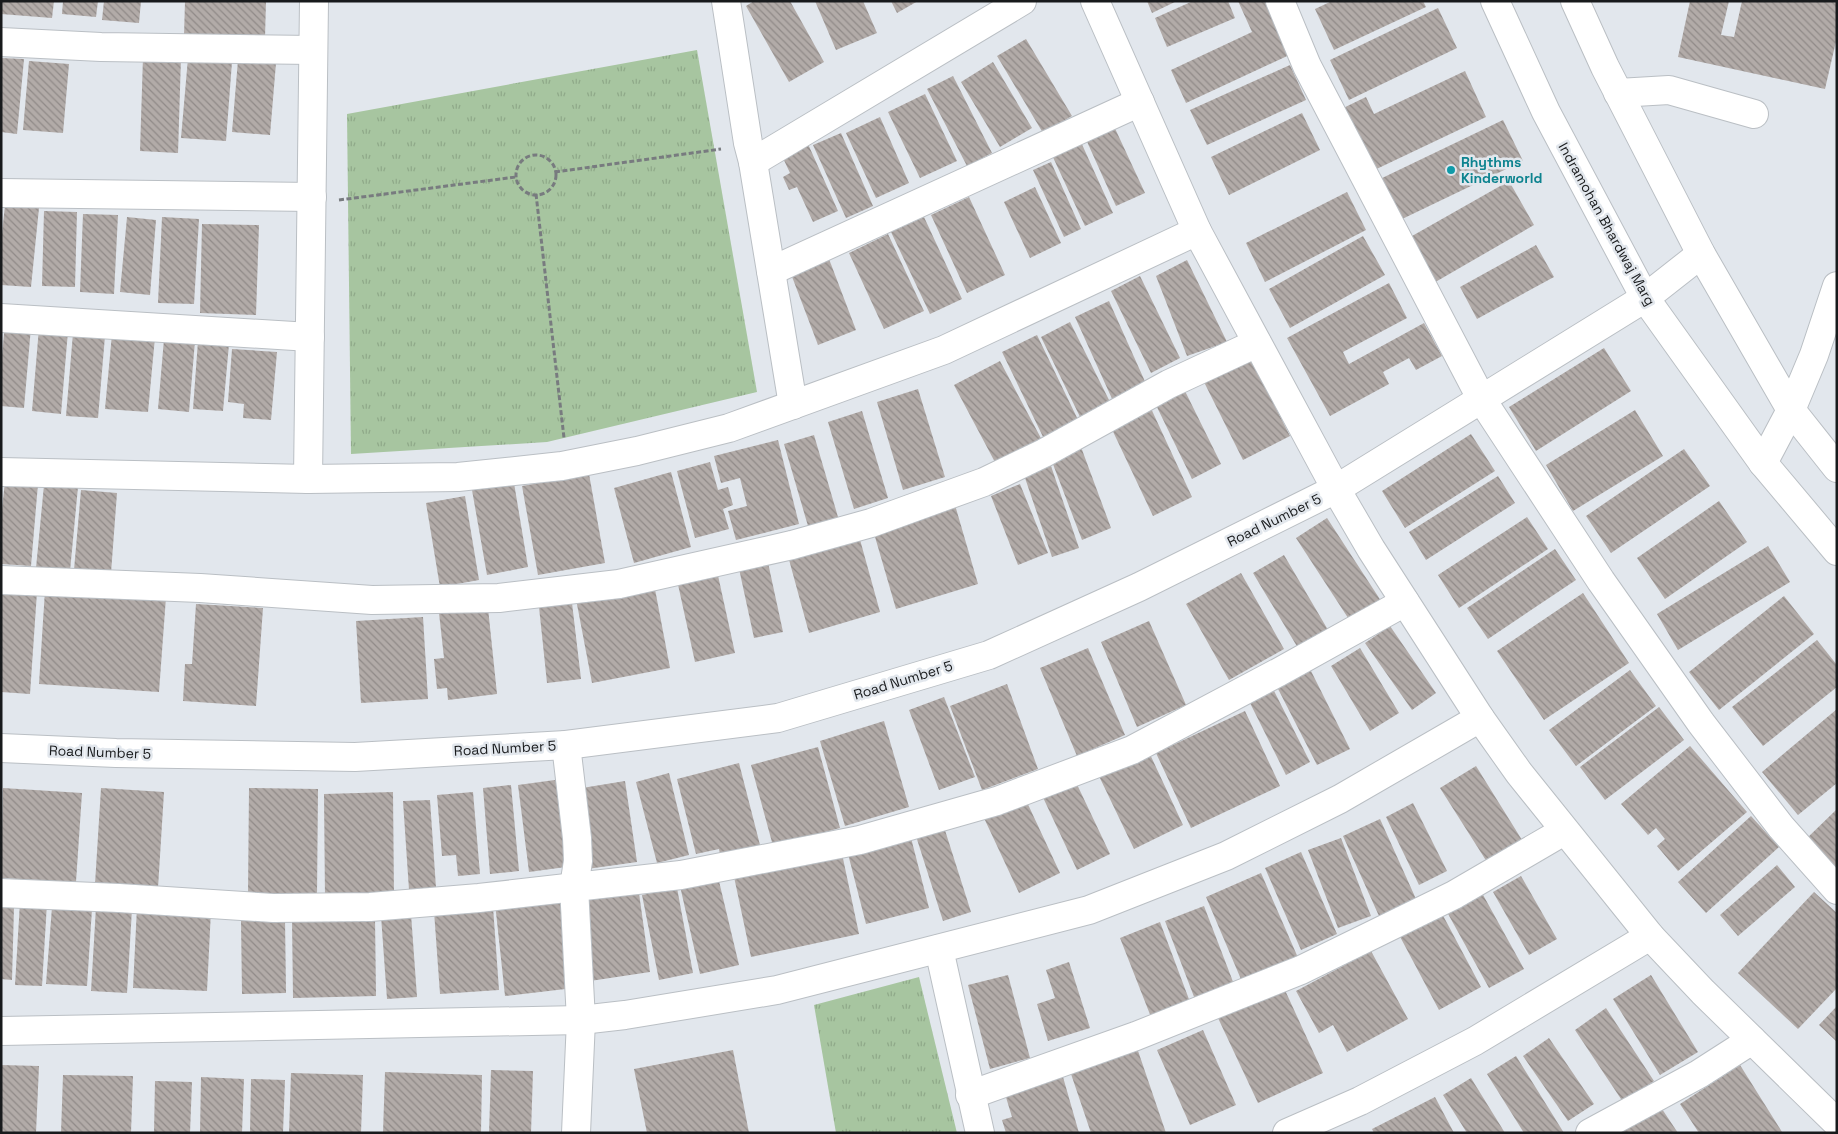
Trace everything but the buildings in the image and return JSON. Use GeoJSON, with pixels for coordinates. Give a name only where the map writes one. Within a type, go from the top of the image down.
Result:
{"type":"FeatureCollection","features":[{"type":"Feature","properties":{"kind":"street"},"geometry":{"type":"LineString","coordinates":[[308,478],[314,1]]}},
{"type":"Feature","properties":{"kind":"street"},"geometry":{"type":"LineString","coordinates":[[726,1],[793,405]]}},
{"type":"Feature","properties":{"kind":"street"},"geometry":{"type":"LineString","coordinates":[[751,153],[1022,1]]}},
{"type":"Feature","properties":{"kind":"street"},"geometry":{"type":"LineString","coordinates":[[1095,1],[1197,231],[1257,343],[1336,489],[1405,602],[1480,718],[1519,773],[1564,831],[1650,936],[1703,992],[1837,1123]]}},
{"type":"Feature","properties":{"kind":"street"},"geometry":{"type":"LineString","coordinates":[[1280,1],[1307,66],[1482,400],[1601,581],[1701,723],[1781,827],[1837,890]]}},
{"type":"Feature","properties":{"kind":"street","name":"Indramohan Bhardwaj Marg"},"geometry":{"type":"LineString","coordinates":[[1494,1],[1546,112],[1645,298],[1763,463],[1837,551]]}},
{"type":"Feature","properties":{"kind":"street"},"geometry":{"type":"LineString","coordinates":[[1575,1],[1618,93],[1702,254],[1791,410],[1837,468]]}},
{"type":"Feature","properties":{"kind":"street"},"geometry":{"type":"LineString","coordinates":[[1,42],[101,47],[313,50]]}},
{"type":"Feature","properties":{"kind":"street"},"geometry":{"type":"LineString","coordinates":[[1618,93],[1668,90],[1754,114]]}},
{"type":"Feature","properties":{"kind":"street"},"geometry":{"type":"LineString","coordinates":[[771,271],[1140,102]]}},
{"type":"Feature","properties":{"kind":"street"},"geometry":{"type":"LineString","coordinates":[[1,192],[312,202]]}},
{"type":"Feature","properties":{"kind":"street"},"geometry":{"type":"LineString","coordinates":[[1,472],[308,478],[458,477],[562,466],[636,451],[729,428],[944,350],[1197,231]]}},
{"type":"Feature","properties":{"kind":"street","name":"Road Number 5"},"geometry":{"type":"LineString","coordinates":[[1,748],[116,753],[355,757],[566,745],[778,718],[989,655],[1138,587],[1336,489],[1645,298],[1702,254]]}},
{"type":"Feature","properties":{"kind":"street"},"geometry":{"type":"LineString","coordinates":[[1763,463],[1791,410],[1814,355],[1837,286]]}},
{"type":"Feature","properties":{"kind":"street"},"geometry":{"type":"LineString","coordinates":[[1,318],[310,337]]}},
{"type":"Feature","properties":{"kind":"street"},"geometry":{"type":"LineString","coordinates":[[1,580],[200,588],[372,600],[499,598],[619,584],[792,545],[871,523],[984,482],[1044,453],[1169,384],[1257,343]]}},
{"type":"Feature","properties":{"kind":"street"},"geometry":{"type":"LineString","coordinates":[[1,893],[119,898],[272,908],[370,907],[479,898],[681,875],[860,840],[998,801],[1132,750],[1405,602]]}},
{"type":"Feature","properties":{"kind":"street"},"geometry":{"type":"LineString","coordinates":[[1,1031],[581,1020],[625,1015],[777,990],[1089,910],[1226,856],[1340,800],[1480,718]]}},
{"type":"Feature","properties":{"kind":"street"},"geometry":{"type":"LineString","coordinates":[[566,745],[578,861],[574,887],[581,1020],[576,1133]]}},
{"type":"Feature","properties":{"kind":"street"},"geometry":{"type":"LineString","coordinates":[[970,1096],[1136,1036],[1300,970],[1454,895],[1564,831]]}},
{"type":"Feature","properties":{"kind":"street"},"geometry":{"type":"LineString","coordinates":[[1286,1133],[1360,1101],[1475,1041],[1650,936]]}},
{"type":"Feature","properties":{"kind":"street"},"geometry":{"type":"LineString","coordinates":[[939,949],[970,1096],[980,1133]]}},
{"type":"Feature","properties":{"kind":"street"},"geometry":{"type":"LineString","coordinates":[[1590,1133],[1699,1074],[1752,1040]]}},
{"type":"Feature","properties":{"kind":"path"},"geometry":{"type":"LineString","coordinates":[[555,172],[715,150],[751,153]]}},
{"type":"Feature","properties":{"kind":"path"},"geometry":{"type":"LineString","coordinates":[[530,155],[540,155],[548,159],[554,166],[556,179],[548,191],[531,194],[523,190],[518,184],[516,177],[522,161],[530,155]]}},
{"type":"Feature","properties":{"kind":"path"},"geometry":{"type":"LineString","coordinates":[[312,202],[516,177]]}},
{"type":"Feature","properties":{"kind":"path"},"geometry":{"type":"LineString","coordinates":[[536,194],[564,438],[562,466]]}},
{"type":"Feature","properties":{"kind":"green space"},"geometry":{"type":"Polygon","coordinates":[[[697,50],[757,392],[547,442],[351,454],[347,114],[697,50]]]}},
{"type":"Feature","properties":{"kind":"green space"},"geometry":{"type":"Polygon","coordinates":[[[919,977],[957,1133],[836,1133],[814,1005],[919,977]]]}},
{"type":"Feature","properties":{"kind":"place","name":"Rhythms Kinderworld"},"geometry":{"type":"Point","coordinates":[1451,170]}}]}
